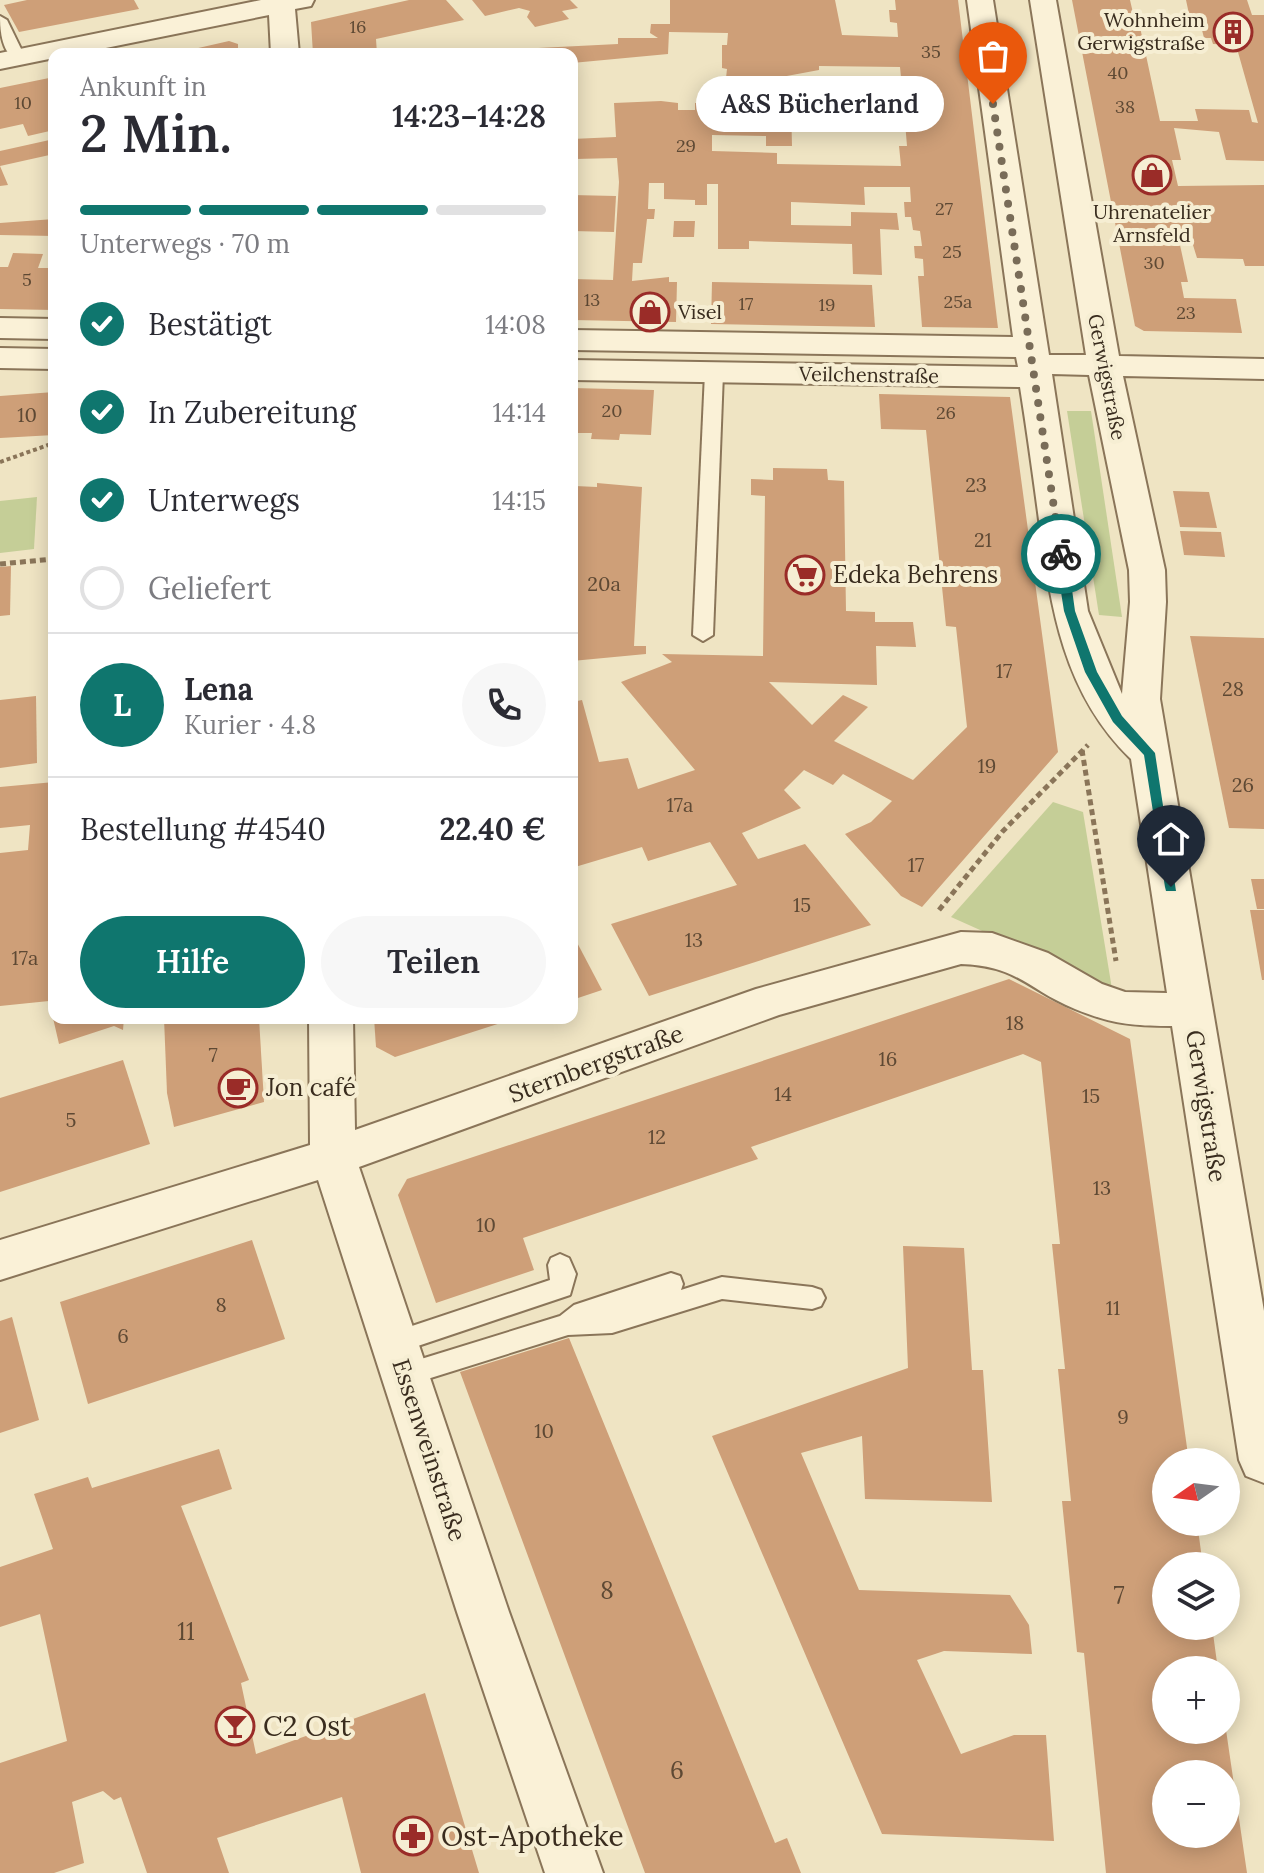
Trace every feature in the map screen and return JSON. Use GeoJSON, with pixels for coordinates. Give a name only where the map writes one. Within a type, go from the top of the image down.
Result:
{"type":"FeatureCollection","features":[{"type":"Feature","properties":{"kind":"street"},"geometry":{"type":"LineString","coordinates":[[980,0],[1070,611],[1091,672],[1117,719],[1149,753]]}},
{"type":"Feature","properties":{"kind":"street","name":"Gerwigstraße"},"geometry":{"type":"LineString","coordinates":[[1043,0],[1104,366],[1149,580],[1141,699],[1264,1460]]}},
{"type":"Feature","properties":{"kind":"street"},"geometry":{"type":"LineString","coordinates":[[62,48],[288,1],[285,48]]}},
{"type":"Feature","properties":{"kind":"street"},"geometry":{"type":"LineString","coordinates":[[9,59],[48,51]]}},
{"type":"Feature","properties":{"kind":"street"},"geometry":{"type":"LineString","coordinates":[[0,328],[48,329]]}},
{"type":"Feature","properties":{"kind":"street","name":"Veilchenstraße"},"geometry":{"type":"LineString","coordinates":[[578,341],[708,363]]}},
{"type":"Feature","properties":{"kind":"street"},"geometry":{"type":"LineString","coordinates":[[0,358],[48,359]]}},
{"type":"Feature","properties":{"kind":"street","name":"Veilchenstraße"},"geometry":{"type":"LineString","coordinates":[[578,370],[708,363],[1032,363],[1264,369]]}},
{"type":"Feature","properties":{"kind":"street","name":"Sternbergstraße"},"geometry":{"type":"LineString","coordinates":[[0,1260],[333,1157],[771,1001],[961,948],[992,949],[1033,964],[1087,996],[1124,1009],[1191,1010]]}},
{"type":"Feature","properties":{"kind":"street","name":"Essenweinstraße"},"geometry":{"type":"LineString","coordinates":[[331,1024],[333,1157],[483,1612],[574,1873]]}},
{"type":"Feature","properties":{"kind":"lane"},"geometry":{"type":"LineString","coordinates":[[0,20],[9,59]]}},
{"type":"Feature","properties":{"kind":"lane"},"geometry":{"type":"LineString","coordinates":[[703,635],[708,363]]}},
{"type":"Feature","properties":{"kind":"lane"},"geometry":{"type":"LineString","coordinates":[[399,1359],[561,1287],[564,1274],[560,1265]]}},
{"type":"Feature","properties":{"kind":"lane"},"geometry":{"type":"LineString","coordinates":[[568,1324],[583,1313],[671,1284]]}},
{"type":"Feature","properties":{"kind":"lane"},"geometry":{"type":"LineString","coordinates":[[399,1359],[568,1324],[612,1322],[722,1288],[812,1298]]}},
{"type":"Feature","properties":{"kind":"path"},"geometry":{"type":"LineString","coordinates":[[0,462],[48,445]]}},
{"type":"Feature","properties":{"kind":"path"},"geometry":{"type":"LineString","coordinates":[[0,564],[48,560]]}},
{"type":"Feature","properties":{"kind":"path"},"geometry":{"type":"LineString","coordinates":[[929,956],[910,932],[935,915],[1003,831],[1082,750],[1117,719]]}},
{"type":"Feature","properties":{"kind":"path"},"geometry":{"type":"LineString","coordinates":[[1082,750],[1124,1009]]}},
{"type":"Feature","properties":{"kind":"green space"},"geometry":{"type":"Polygon","coordinates":[[[1067,411],[1091,411],[1122,617],[1099,615],[1067,411]]]}},
{"type":"Feature","properties":{"kind":"green space"},"geometry":{"type":"Polygon","coordinates":[[[37,497],[34,549],[0,553],[0,501],[37,497]]]}},
{"type":"Feature","properties":{"kind":"green space"},"geometry":{"type":"Polygon","coordinates":[[[1053,802],[1083,812],[1112,989],[951,917],[1053,802]]]}},
{"type":"Feature","properties":{"kind":"building"},"geometry":{"type":"Polygon","coordinates":[[[27,0],[134,0],[139,9],[19,32],[4,5],[27,0]]]}},
{"type":"Feature","properties":{"kind":"building"},"geometry":{"type":"Polygon","coordinates":[[[409,0],[446,0],[464,20],[376,39],[377,48],[313,48],[311,22],[409,0]]]}},
{"type":"Feature","properties":{"kind":"building"},"geometry":{"type":"Polygon","coordinates":[[[472,0],[570,0],[578,8],[562,11],[569,19],[535,27],[527,17],[530,11],[519,8],[485,16],[472,0]]]}},
{"type":"Feature","properties":{"kind":"building"},"geometry":{"type":"Polygon","coordinates":[[[670,0],[835,0],[842,35],[898,37],[897,23],[890,22],[889,10],[896,10],[895,0],[958,0],[998,328],[922,327],[918,276],[924,276],[923,259],[915,258],[914,246],[922,246],[920,231],[913,230],[911,217],[905,217],[904,202],[911,202],[910,187],[864,187],[865,205],[791,202],[791,225],[851,226],[851,212],[897,213],[899,230],[880,229],[882,275],[853,274],[852,244],[749,241],[749,249],[718,249],[718,184],[707,184],[707,205],[695,205],[695,200],[664,199],[664,183],[649,183],[648,209],[655,209],[654,219],[647,219],[642,263],[633,263],[632,281],[669,277],[669,282],[677,282],[676,322],[578,320],[578,279],[613,280],[619,182],[617,158],[578,159],[578,139],[616,137],[614,103],[661,101],[678,103],[678,110],[695,110],[695,103],[791,104],[792,146],[766,146],[766,136],[712,135],[712,151],[777,153],[777,164],[901,166],[899,146],[907,146],[905,122],[891,122],[892,125],[812,124],[811,106],[904,108],[900,67],[819,66],[819,70],[776,78],[726,78],[727,69],[722,68],[722,45],[727,45],[728,33],[669,32],[668,54],[578,62],[578,48],[539,48],[618,44],[618,38],[658,38],[650,33],[651,24],[670,24],[670,0]]]}},
{"type":"Feature","properties":{"kind":"building"},"geometry":{"type":"Polygon","coordinates":[[[1072,0],[1130,0],[1133,13],[1137,13],[1160,121],[1198,121],[1195,109],[1249,110],[1252,122],[1258,123],[1236,45],[1213,44],[1211,38],[1204,38],[1198,14],[1189,14],[1186,0],[1247,0],[1252,15],[1264,15],[1264,161],[1226,160],[1219,132],[1174,128],[1181,160],[1172,160],[1178,186],[1264,185],[1264,266],[1245,266],[1243,259],[1197,258],[1193,245],[1180,245],[1188,282],[1181,282],[1184,298],[1236,299],[1242,333],[1144,331],[1135,326],[1072,0]]]}},
{"type":"Feature","properties":{"kind":"building"},"geometry":{"type":"Polygon","coordinates":[[[229,41],[238,44],[238,48],[198,48],[229,41]]]}},
{"type":"Feature","properties":{"kind":"building"},"geometry":{"type":"Polygon","coordinates":[[[48,78],[48,131],[28,136],[23,124],[0,129],[0,88],[48,78]]]}},
{"type":"Feature","properties":{"kind":"building"},"geometry":{"type":"Polygon","coordinates":[[[48,140],[48,155],[0,166],[0,151],[48,140]]]}},
{"type":"Feature","properties":{"kind":"building"},"geometry":{"type":"Polygon","coordinates":[[[0,166],[8,185],[0,186],[0,166]]]}},
{"type":"Feature","properties":{"kind":"building"},"geometry":{"type":"Polygon","coordinates":[[[578,195],[616,196],[614,232],[578,231],[578,195]]]}},
{"type":"Feature","properties":{"kind":"building"},"geometry":{"type":"Polygon","coordinates":[[[48,219],[48,236],[0,235],[0,223],[48,219]]]}},
{"type":"Feature","properties":{"kind":"building"},"geometry":{"type":"Polygon","coordinates":[[[674,221],[695,221],[694,237],[673,237],[674,221]]]}},
{"type":"Feature","properties":{"kind":"building"},"geometry":{"type":"Polygon","coordinates":[[[13,253],[43,254],[38,268],[48,268],[48,310],[0,309],[0,267],[8,267],[13,253]]]}},
{"type":"Feature","properties":{"kind":"building"},"geometry":{"type":"Polygon","coordinates":[[[712,282],[872,285],[875,327],[711,324],[712,282]]]}},
{"type":"Feature","properties":{"kind":"building"},"geometry":{"type":"Polygon","coordinates":[[[578,388],[654,390],[651,435],[620,434],[619,440],[591,439],[592,433],[578,433],[578,388]]]}},
{"type":"Feature","properties":{"kind":"building"},"geometry":{"type":"Polygon","coordinates":[[[48,392],[48,435],[0,438],[0,396],[48,392]]]}},
{"type":"Feature","properties":{"kind":"building"},"geometry":{"type":"Polygon","coordinates":[[[879,394],[1010,397],[1058,752],[922,907],[901,896],[845,834],[871,822],[892,801],[843,774],[833,785],[804,770],[784,790],[801,808],[742,833],[758,859],[805,844],[871,925],[649,996],[611,924],[737,885],[710,842],[648,861],[642,847],[578,866],[578,701],[582,700],[599,762],[628,758],[638,789],[695,770],[621,682],[672,662],[662,654],[763,656],[765,496],[751,495],[751,479],[773,480],[773,468],[827,469],[828,480],[844,481],[846,611],[875,612],[875,622],[913,622],[916,647],[876,646],[877,685],[769,682],[812,725],[843,695],[868,707],[834,741],[913,780],[967,727],[956,627],[946,626],[926,430],[881,429],[879,394]]]}},
{"type":"Feature","properties":{"kind":"building"},"geometry":{"type":"Polygon","coordinates":[[[597,483],[642,487],[634,646],[646,646],[646,654],[578,660],[578,486],[597,487],[597,483]]]}},
{"type":"Feature","properties":{"kind":"building"},"geometry":{"type":"Polygon","coordinates":[[[1173,491],[1209,492],[1217,528],[1180,527],[1173,491]]]}},
{"type":"Feature","properties":{"kind":"building"},"geometry":{"type":"Polygon","coordinates":[[[1180,531],[1221,532],[1225,557],[1184,555],[1180,531]]]}},
{"type":"Feature","properties":{"kind":"building"},"geometry":{"type":"Polygon","coordinates":[[[11,566],[10,615],[0,616],[0,567],[11,566]]]}},
{"type":"Feature","properties":{"kind":"building"},"geometry":{"type":"Polygon","coordinates":[[[1190,636],[1264,638],[1264,829],[1229,828],[1190,636]]]}},
{"type":"Feature","properties":{"kind":"building"},"geometry":{"type":"Polygon","coordinates":[[[36,696],[37,763],[0,768],[0,700],[36,696]]]}},
{"type":"Feature","properties":{"kind":"building"},"geometry":{"type":"Polygon","coordinates":[[[48,783],[48,1001],[0,1006],[0,853],[28,850],[30,825],[0,828],[0,787],[48,783]]]}},
{"type":"Feature","properties":{"kind":"building"},"geometry":{"type":"Polygon","coordinates":[[[1251,879],[1264,879],[1264,909],[1257,909],[1251,879]]]}},
{"type":"Feature","properties":{"kind":"building"},"geometry":{"type":"Polygon","coordinates":[[[1250,910],[1264,910],[1264,980],[1262,980],[1250,910]]]}},
{"type":"Feature","properties":{"kind":"building"},"geometry":{"type":"Polygon","coordinates":[[[578,944],[602,990],[578,998],[578,944]]]}},
{"type":"Feature","properties":{"kind":"building"},"geometry":{"type":"Polygon","coordinates":[[[1009,979],[1130,1039],[1187,1448],[1152,1448],[1152,1536],[1199,1536],[1201,1552],[1152,1552],[1152,1640],[1214,1640],[1216,1656],[1152,1656],[1152,1744],[1228,1744],[1230,1760],[1152,1760],[1152,1848],[1240,1848],[1240,1825],[1247,1873],[1106,1873],[1084,1653],[1077,1652],[1062,1501],[1071,1501],[1058,1369],[1065,1369],[1052,1244],[1060,1244],[1041,1062],[1023,1054],[751,1147],[758,1159],[523,1238],[534,1270],[436,1303],[398,1195],[407,1179],[1009,979]]]}},
{"type":"Feature","properties":{"kind":"building"},"geometry":{"type":"Polygon","coordinates":[[[54,1024],[124,1024],[123,1030],[114,1026],[59,1044],[54,1024]]]}},
{"type":"Feature","properties":{"kind":"building"},"geometry":{"type":"Polygon","coordinates":[[[164,1024],[259,1024],[264,1102],[174,1127],[167,1093],[164,1024]]]}},
{"type":"Feature","properties":{"kind":"building"},"geometry":{"type":"Polygon","coordinates":[[[374,1024],[497,1024],[395,1057],[376,1047],[374,1024]]]}},
{"type":"Feature","properties":{"kind":"building"},"geometry":{"type":"Polygon","coordinates":[[[123,1060],[150,1144],[0,1192],[0,1098],[123,1060]]]}},
{"type":"Feature","properties":{"kind":"building"},"geometry":{"type":"Polygon","coordinates":[[[252,1240],[285,1339],[88,1404],[60,1302],[252,1240]]]}},
{"type":"Feature","properties":{"kind":"building"},"geometry":{"type":"Polygon","coordinates":[[[903,1246],[964,1248],[972,1370],[983,1370],[992,1502],[865,1499],[862,1436],[801,1453],[859,1590],[1010,1595],[1029,1625],[1032,1654],[944,1651],[917,1660],[961,1754],[1014,1735],[1046,1735],[1054,1841],[882,1834],[712,1436],[908,1368],[903,1246]]]}},
{"type":"Feature","properties":{"kind":"building"},"geometry":{"type":"Polygon","coordinates":[[[12,1317],[39,1420],[0,1433],[0,1321],[12,1317]]]}},
{"type":"Feature","properties":{"kind":"building"},"geometry":{"type":"Polygon","coordinates":[[[569,1338],[775,1843],[787,1838],[801,1873],[645,1873],[460,1372],[569,1338]]]}},
{"type":"Feature","properties":{"kind":"building"},"geometry":{"type":"Polygon","coordinates":[[[219,1449],[232,1489],[181,1506],[249,1680],[241,1683],[256,1754],[425,1693],[479,1873],[361,1873],[342,1797],[217,1838],[229,1873],[147,1873],[121,1797],[114,1800],[103,1791],[72,1802],[84,1863],[54,1873],[0,1873],[0,1763],[67,1741],[40,1614],[0,1627],[0,1567],[53,1549],[34,1494],[88,1477],[92,1488],[219,1449]]]}},
{"type":"Feature","properties":{"kind":"way so far"},"geometry":{"type":"LineString","coordinates":[[993,104],[1061,554]]}},
{"type":"Feature","properties":{"kind":"place","name":"Wohnheim Gerwigstraße"},"geometry":{"type":"Point","coordinates":[1233,32]}},
{"type":"Feature","properties":{"kind":"place","name":"A&S Bücherland"},"geometry":{"type":"Point","coordinates":[993,104]}},
{"type":"Feature","properties":{"kind":"place","name":"Uhrenatelier Arnsfeld"},"geometry":{"type":"Point","coordinates":[1152,175]}},
{"type":"Feature","properties":{"kind":"place","name":"Visel"},"geometry":{"type":"Point","coordinates":[650,312]}},
{"type":"Feature","properties":{"kind":"place","name":"Edeka Behrens"},"geometry":{"type":"Point","coordinates":[805,575]}},
{"type":"Feature","properties":{"kind":"place","name":"Jon café"},"geometry":{"type":"Point","coordinates":[238,1088]}},
{"type":"Feature","properties":{"kind":"place","name":"C2 Ost"},"geometry":{"type":"Point","coordinates":[235,1726]}},
{"type":"Feature","properties":{"kind":"place","name":"Ost-Apotheke"},"geometry":{"type":"Point","coordinates":[413,1836]}},
{"type":"Feature","properties":{"kind":"route"},"geometry":{"type":"LineString","coordinates":[[1061,554],[1070,611],[1091,672],[1117,719],[1149,753],[1171,887]]}}]}
